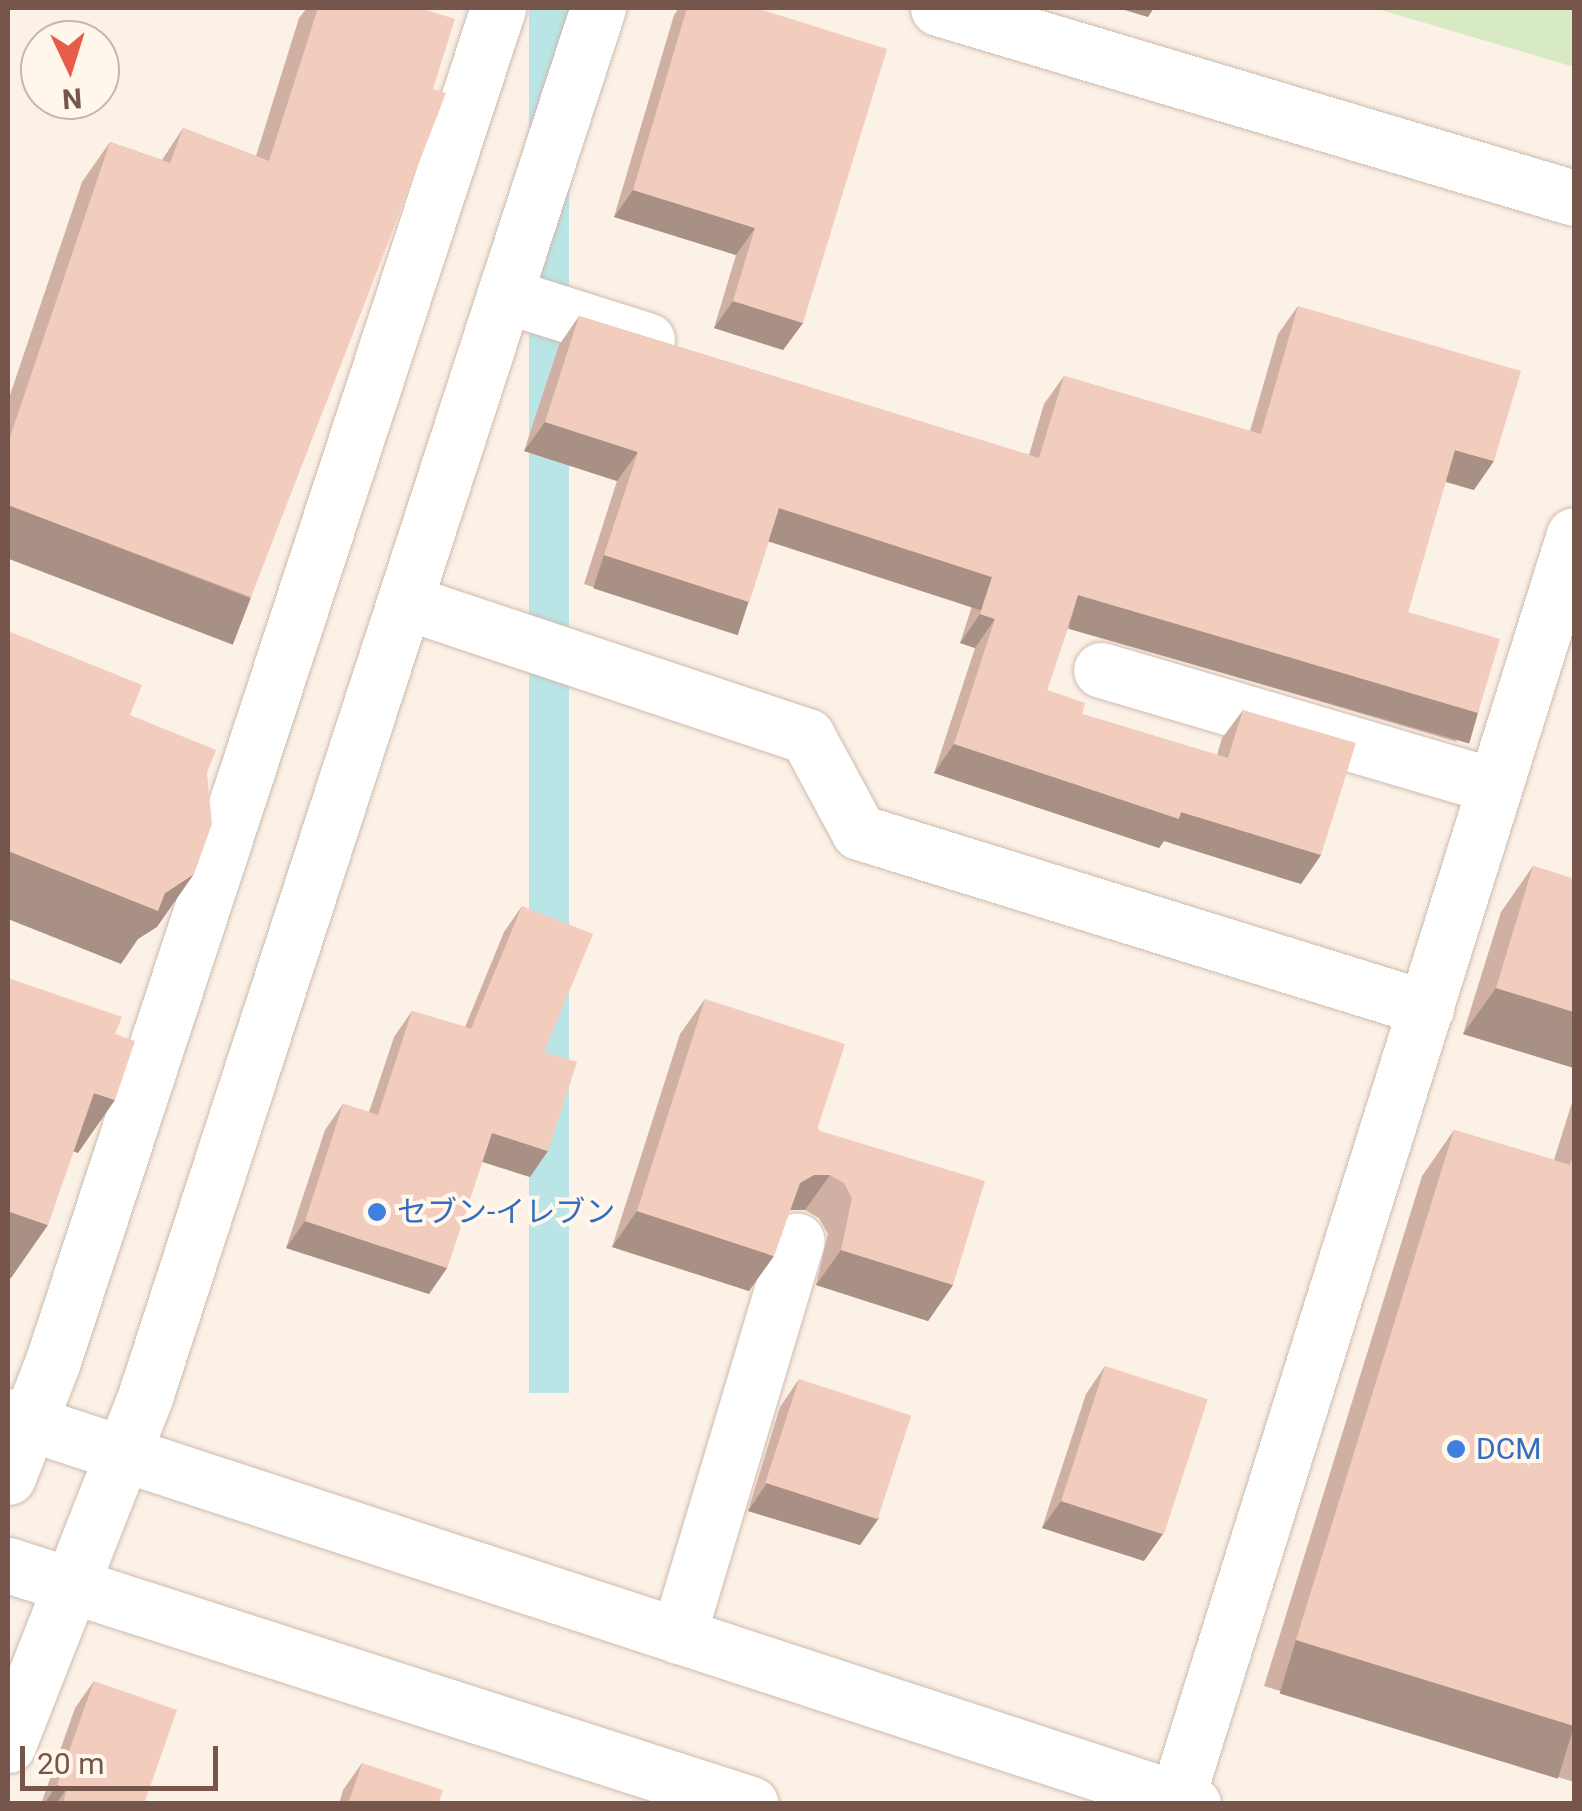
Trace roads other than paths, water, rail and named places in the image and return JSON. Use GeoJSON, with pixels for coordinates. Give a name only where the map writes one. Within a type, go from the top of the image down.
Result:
{"type":"FeatureCollection","features":[{"type":"Feature","properties":{"kind":"street"},"geometry":{"type":"LineString","coordinates":[[8,1477],[18,1420],[59,1342],[498,8]]}},
{"type":"Feature","properties":{"kind":"street"},"geometry":{"type":"LineString","coordinates":[[8,1744],[146,1394],[598,8]]}},
{"type":"Feature","properties":{"kind":"street"},"geometry":{"type":"LineString","coordinates":[[938,8],[1574,198]]}},
{"type":"Feature","properties":{"kind":"street"},"geometry":{"type":"LineString","coordinates":[[504,294],[688,353]]}},
{"type":"Feature","properties":{"kind":"street"},"geometry":{"type":"LineString","coordinates":[[18,1420],[1182,1802],[1494,786],[1563,613],[1574,535]]}},
{"type":"Feature","properties":{"kind":"street"},"geometry":{"type":"LineString","coordinates":[[406,602],[807,736],[858,832],[1426,1008]]}},
{"type":"Feature","properties":{"kind":"street"},"geometry":{"type":"LineString","coordinates":[[1102,670],[1494,786]]}},
{"type":"Feature","properties":{"kind":"street"},"geometry":{"type":"LineString","coordinates":[[678,1636],[797,1240]]}},
{"type":"Feature","properties":{"kind":"street"},"geometry":{"type":"LineString","coordinates":[[8,1565],[751,1804]]}},
{"type":"Feature","properties":{"kind":"water"},"geometry":{"type":"Polygon","coordinates":[[[529,8],[569,8],[569,1393],[529,1393],[529,8]]]}},
{"type":"Feature","properties":{"kind":"place","name":"セブン-イレブン"},"geometry":{"type":"Point","coordinates":[377,1212]}},
{"type":"Feature","properties":{"kind":"place","name":"DCM"},"geometry":{"type":"Point","coordinates":[1456,1449]}}]}
